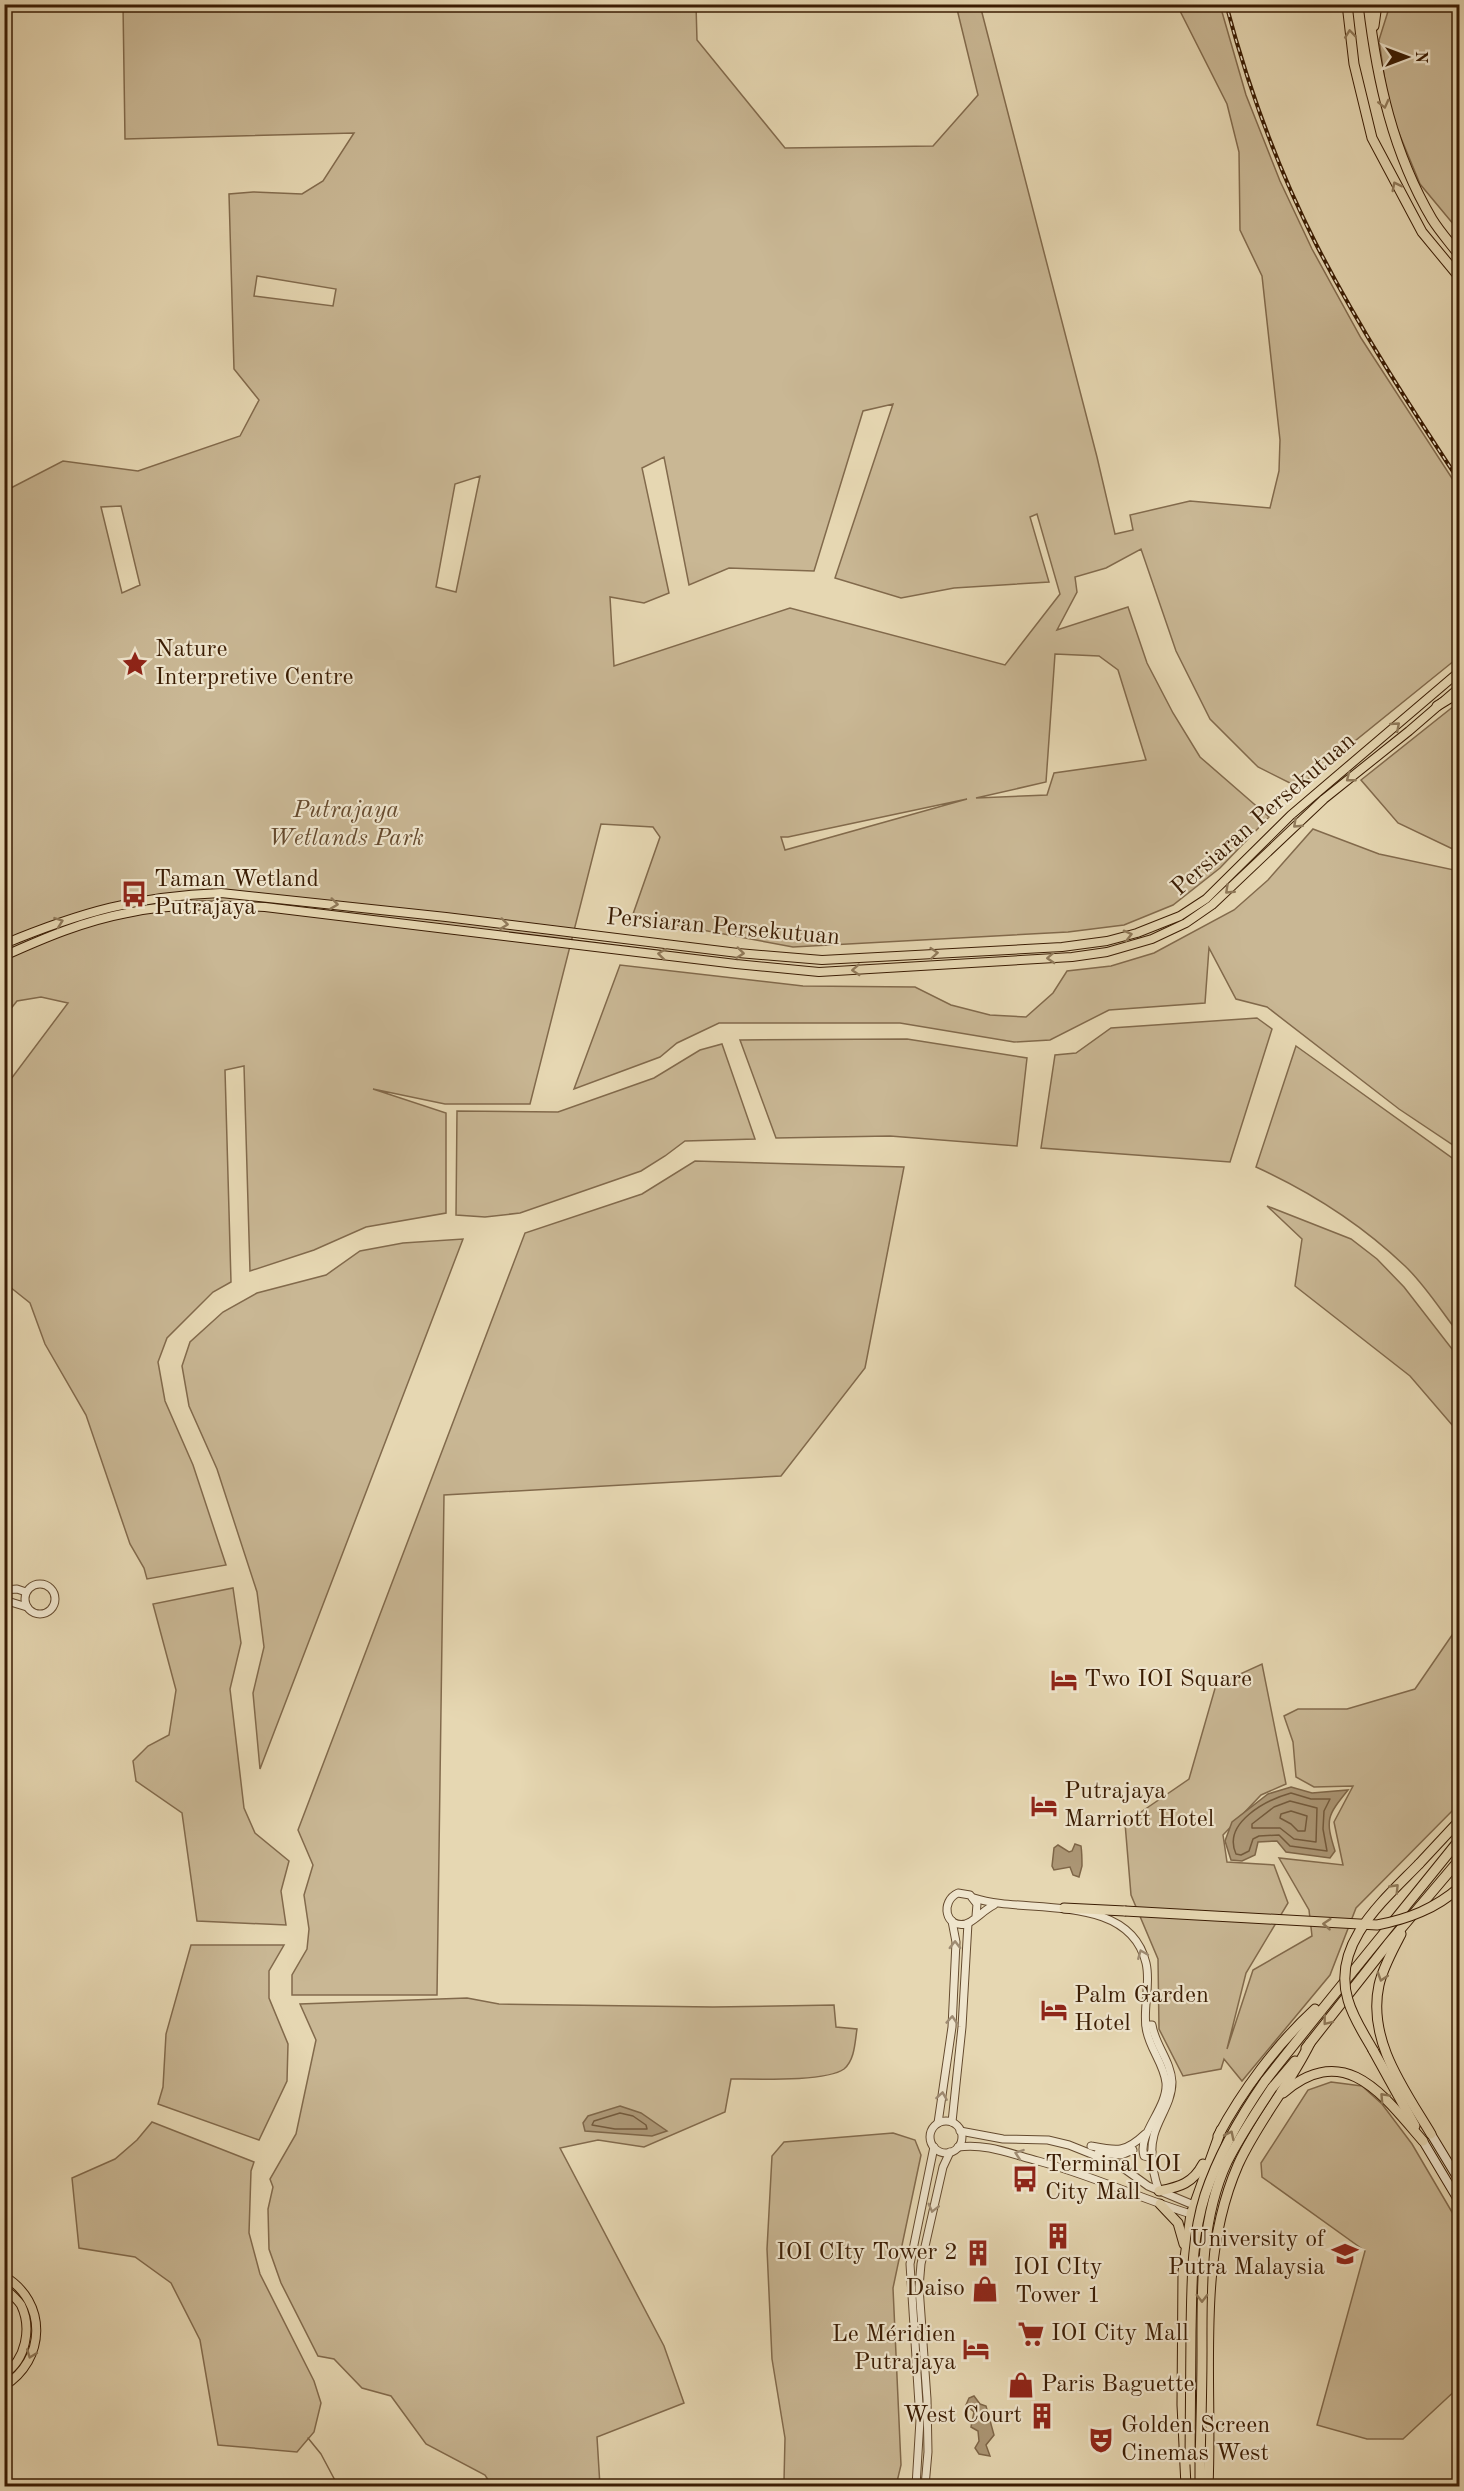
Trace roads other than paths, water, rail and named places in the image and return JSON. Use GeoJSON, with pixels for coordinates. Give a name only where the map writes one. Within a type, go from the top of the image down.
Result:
{"type":"FeatureCollection","features":[{"type":"Feature","properties":{"kind":"highway"},"geometry":{"type":"LineString","coordinates":[[1347,4],[1354,64],[1372,138],[1422,232],[1458,277]]}},
{"type":"Feature","properties":{"kind":"highway"},"geometry":{"type":"LineString","coordinates":[[1368,4],[1384,106],[1399,150],[1432,219],[1460,256]]}},
{"type":"Feature","properties":{"kind":"highway"},"geometry":{"type":"LineString","coordinates":[[1373,47],[1377,4]]}},
{"type":"Feature","properties":{"kind":"highway"},"geometry":{"type":"LineString","coordinates":[[1437,706],[1460,692]]}},
{"type":"Feature","properties":{"kind":"highway"},"geometry":{"type":"LineString","coordinates":[[1423,2141],[1348,2002],[1345,1968],[1353,1943],[1368,1918],[1460,1820]]}},
{"type":"Feature","properties":{"kind":"highway"},"geometry":{"type":"LineString","coordinates":[[1200,2487],[1202,2289],[1207,2232],[1227,2163],[1269,2085],[1332,1995],[1365,1958],[1460,1839]]}},
{"type":"Feature","properties":{"kind":"highway"},"geometry":{"type":"LineString","coordinates":[[1188,2487],[1192,2280],[1196,2230],[1205,2194],[1218,2160],[1238,2119],[1310,2043],[1460,1859]]}},
{"type":"Feature","properties":{"kind":"highway"},"geometry":{"type":"LineString","coordinates":[[1064,1908],[1377,1925],[1412,1917],[1435,1905],[1460,1887]]}},
{"type":"Feature","properties":{"kind":"highway"},"geometry":{"type":"LineString","coordinates":[[1406,1923],[1384,1969],[1379,1986],[1377,2009],[1380,2034],[1389,2062],[1431,2134]]}},
{"type":"Feature","properties":{"kind":"highway"},"geometry":{"type":"LineString","coordinates":[[1159,2191],[1185,2184],[1193,2179],[1221,2130],[1276,2052],[1310,2013],[1332,1995]]}},
{"type":"Feature","properties":{"kind":"highway"},"geometry":{"type":"LineString","coordinates":[[1208,2487],[1211,2292],[1220,2219],[1238,2165],[1272,2103],[1301,2062],[1310,2043]]}},
{"type":"Feature","properties":{"kind":"highway"},"geometry":{"type":"LineString","coordinates":[[1272,2103],[1310,2074],[1325,2071],[1346,2073],[1376,2088],[1423,2141]]}},
{"type":"Feature","properties":{"kind":"highway"},"geometry":{"type":"LineString","coordinates":[[1188,2487],[1182,2405],[1185,2255],[1192,2210],[1221,2130]]}},
{"type":"Feature","properties":{"kind":"highway"},"geometry":{"type":"LineString","coordinates":[[1160,2204],[1178,2223],[1185,2255]]}},
{"type":"Feature","properties":{"kind":"main road","name":"Persiaran Persekutuan"},"geometry":{"type":"LineString","coordinates":[[4,956],[50,935],[127,912],[161,907],[221,905],[265,907],[819,972],[1072,957],[1107,952],[1152,939],[1185,923],[1226,894],[1322,795],[1460,671]]}},
{"type":"Feature","properties":{"kind":"main road","name":"Persiaran Persekutuan"},"geometry":{"type":"LineString","coordinates":[[4,944],[77,915],[127,902],[185,894],[221,893],[424,914],[738,953],[822,960],[1062,947],[1137,933],[1180,916],[1211,894],[1265,840],[1460,687]]}},
{"type":"Feature","properties":{"kind":"main road"},"geometry":{"type":"LineString","coordinates":[[1431,2134],[1460,2182]]}},
{"type":"Feature","properties":{"kind":"main road"},"geometry":{"type":"LineString","coordinates":[[1423,2141],[1460,2203]]}},
{"type":"Feature","properties":{"kind":"main road"},"geometry":{"type":"LineString","coordinates":[[4,2276],[20,2288],[35,2313],[37,2337],[27,2364],[4,2386]]}},
{"type":"Feature","properties":{"kind":"main road"},"geometry":{"type":"LineString","coordinates":[[4,2288],[20,2303],[25,2314],[26,2341],[20,2356],[4,2374]]}},
{"type":"Feature","properties":{"kind":"street"},"geometry":{"type":"LineString","coordinates":[[4,1600],[43,1614],[53,1607],[55,1598],[51,1588],[43,1584],[32,1586],[26,1592],[24,1600],[27,1607]]}},
{"type":"Feature","properties":{"kind":"street"},"geometry":{"type":"LineString","coordinates":[[4,1590],[17,1589],[26,1592]]}},
{"type":"Feature","properties":{"kind":"street"},"geometry":{"type":"LineString","coordinates":[[916,2487],[920,2420],[910,2264],[934,2147],[930,2134],[938,2123],[947,2069],[955,1970],[955,1932],[946,1912],[949,1899],[963,1893],[994,1905],[1064,1908],[1105,1918],[1118,1924],[1136,1940],[1142,1950],[1148,1972],[1148,2034],[1162,2066],[1166,2085],[1165,2104],[1154,2136],[1152,2152],[1153,2173],[1159,2191]]}},
{"type":"Feature","properties":{"kind":"street"},"geometry":{"type":"LineString","coordinates":[[974,1898],[977,1904],[976,1916]]}},
{"type":"Feature","properties":{"kind":"street"},"geometry":{"type":"LineString","coordinates":[[952,1921],[960,1924],[968,1923],[994,1905]]}},
{"type":"Feature","properties":{"kind":"street"},"geometry":{"type":"LineString","coordinates":[[958,2147],[961,2139],[960,2131],[952,2122],[968,1923]]}},
{"type":"Feature","properties":{"kind":"street"},"geometry":{"type":"LineString","coordinates":[[1152,2152],[1148,2157],[1143,2154],[1145,2139],[1165,2104]]}},
{"type":"Feature","properties":{"kind":"street"},"geometry":{"type":"LineString","coordinates":[[938,2123],[952,2122]]}},
{"type":"Feature","properties":{"kind":"street"},"geometry":{"type":"LineString","coordinates":[[1090,2149],[1125,2149],[1149,2130]]}},
{"type":"Feature","properties":{"kind":"street"},"geometry":{"type":"LineString","coordinates":[[960,2131],[1004,2139],[1048,2140],[1121,2155],[1132,2151],[1145,2139]]}},
{"type":"Feature","properties":{"kind":"street"},"geometry":{"type":"LineString","coordinates":[[934,2147],[941,2152],[950,2152],[968,2145],[1009,2151],[1063,2167],[1160,2204],[1192,2210],[1220,2219]]}},
{"type":"Feature","properties":{"kind":"street"},"geometry":{"type":"LineString","coordinates":[[1090,2149],[1119,2165],[1148,2186],[1192,2210]]}},
{"type":"Feature","properties":{"kind":"street"},"geometry":{"type":"LineString","coordinates":[[925,2487],[928,2442],[919,2287],[921,2264],[944,2167],[950,2152]]}},
{"type":"Feature","properties":{"kind":"water"},"geometry":{"type":"Polygon","coordinates":[[[1291,1787],[1312,1793],[1348,1790],[1330,1818],[1330,1832],[1335,1851],[1330,1858],[1286,1852],[1277,1841],[1258,1842],[1255,1855],[1242,1861],[1231,1860],[1225,1841],[1232,1822],[1268,1794],[1291,1787]]]}},
{"type":"Feature","properties":{"kind":"water"},"geometry":{"type":"Polygon","coordinates":[[[1075,1844],[1081,1846],[1082,1866],[1079,1877],[1073,1875],[1070,1867],[1054,1870],[1052,1866],[1054,1848],[1058,1845],[1069,1852],[1075,1844]]]}},
{"type":"Feature","properties":{"kind":"water"},"geometry":{"type":"Polygon","coordinates":[[[620,2106],[641,2113],[667,2131],[652,2136],[585,2131],[583,2123],[588,2116],[620,2106]]]}},
{"type":"Feature","properties":{"kind":"water"},"geometry":{"type":"Polygon","coordinates":[[[974,2396],[980,2404],[986,2406],[994,2435],[986,2445],[990,2456],[979,2454],[975,2448],[979,2441],[978,2431],[971,2427],[974,2412],[966,2405],[969,2398],[974,2396]]]}},
{"type":"Feature","properties":{"kind":"waterway"},"geometry":{"type":"LineString","coordinates":[[308,2438],[321,2454],[338,2486]]}},
{"type":"Feature","properties":{"kind":"railway"},"geometry":{"type":"LineString","coordinates":[[1226,4],[1265,126],[1316,244],[1385,365],[1460,482]]}},
{"type":"Feature","properties":{"kind":"place","name":"Nature Interpretive Centre"},"geometry":{"type":"Point","coordinates":[135,664]}},
{"type":"Feature","properties":{"kind":"place","name":"Taman Wetland Putrajaya"},"geometry":{"type":"Point","coordinates":[134,894]}},
{"type":"Feature","properties":{"kind":"place","name":"Two IOI Square"},"geometry":{"type":"Point","coordinates":[1064,1680]}},
{"type":"Feature","properties":{"kind":"place","name":"Putrajaya Marriott Hotel"},"geometry":{"type":"Point","coordinates":[1044,1806]}},
{"type":"Feature","properties":{"kind":"place","name":"Palm Garden Hotel"},"geometry":{"type":"Point","coordinates":[1054,2010]}},
{"type":"Feature","properties":{"kind":"place","name":"Terminal IOI City Mall"},"geometry":{"type":"Point","coordinates":[1025,2179]}},
{"type":"Feature","properties":{"kind":"place","name":"IOI CIty Tower 1"},"geometry":{"type":"Point","coordinates":[1058,2236]}},
{"type":"Feature","properties":{"kind":"place","name":"IOI CIty Tower 2"},"geometry":{"type":"Point","coordinates":[978,2253]}},
{"type":"Feature","properties":{"kind":"place","name":"University of Putra Malaysia"},"geometry":{"type":"Point","coordinates":[1345,2254]}},
{"type":"Feature","properties":{"kind":"place","name":"Daiso"},"geometry":{"type":"Point","coordinates":[985,2289]}},
{"type":"Feature","properties":{"kind":"place","name":"IOI City Mall"},"geometry":{"type":"Point","coordinates":[1031,2334]}},
{"type":"Feature","properties":{"kind":"place","name":"Le Méridien Putrajaya"},"geometry":{"type":"Point","coordinates":[976,2349]}},
{"type":"Feature","properties":{"kind":"place","name":"Paris Baguette"},"geometry":{"type":"Point","coordinates":[1021,2385]}},
{"type":"Feature","properties":{"kind":"place","name":"West Court"},"geometry":{"type":"Point","coordinates":[1042,2416]}},
{"type":"Feature","properties":{"kind":"place","name":"Golden Screen Cinemas West"},"geometry":{"type":"Point","coordinates":[1101,2440]}},
{"type":"Feature","properties":{"kind":"park label","name":"Putrajaya Wetlands Park"},"geometry":{"type":"Point","coordinates":[346,825]}}]}
